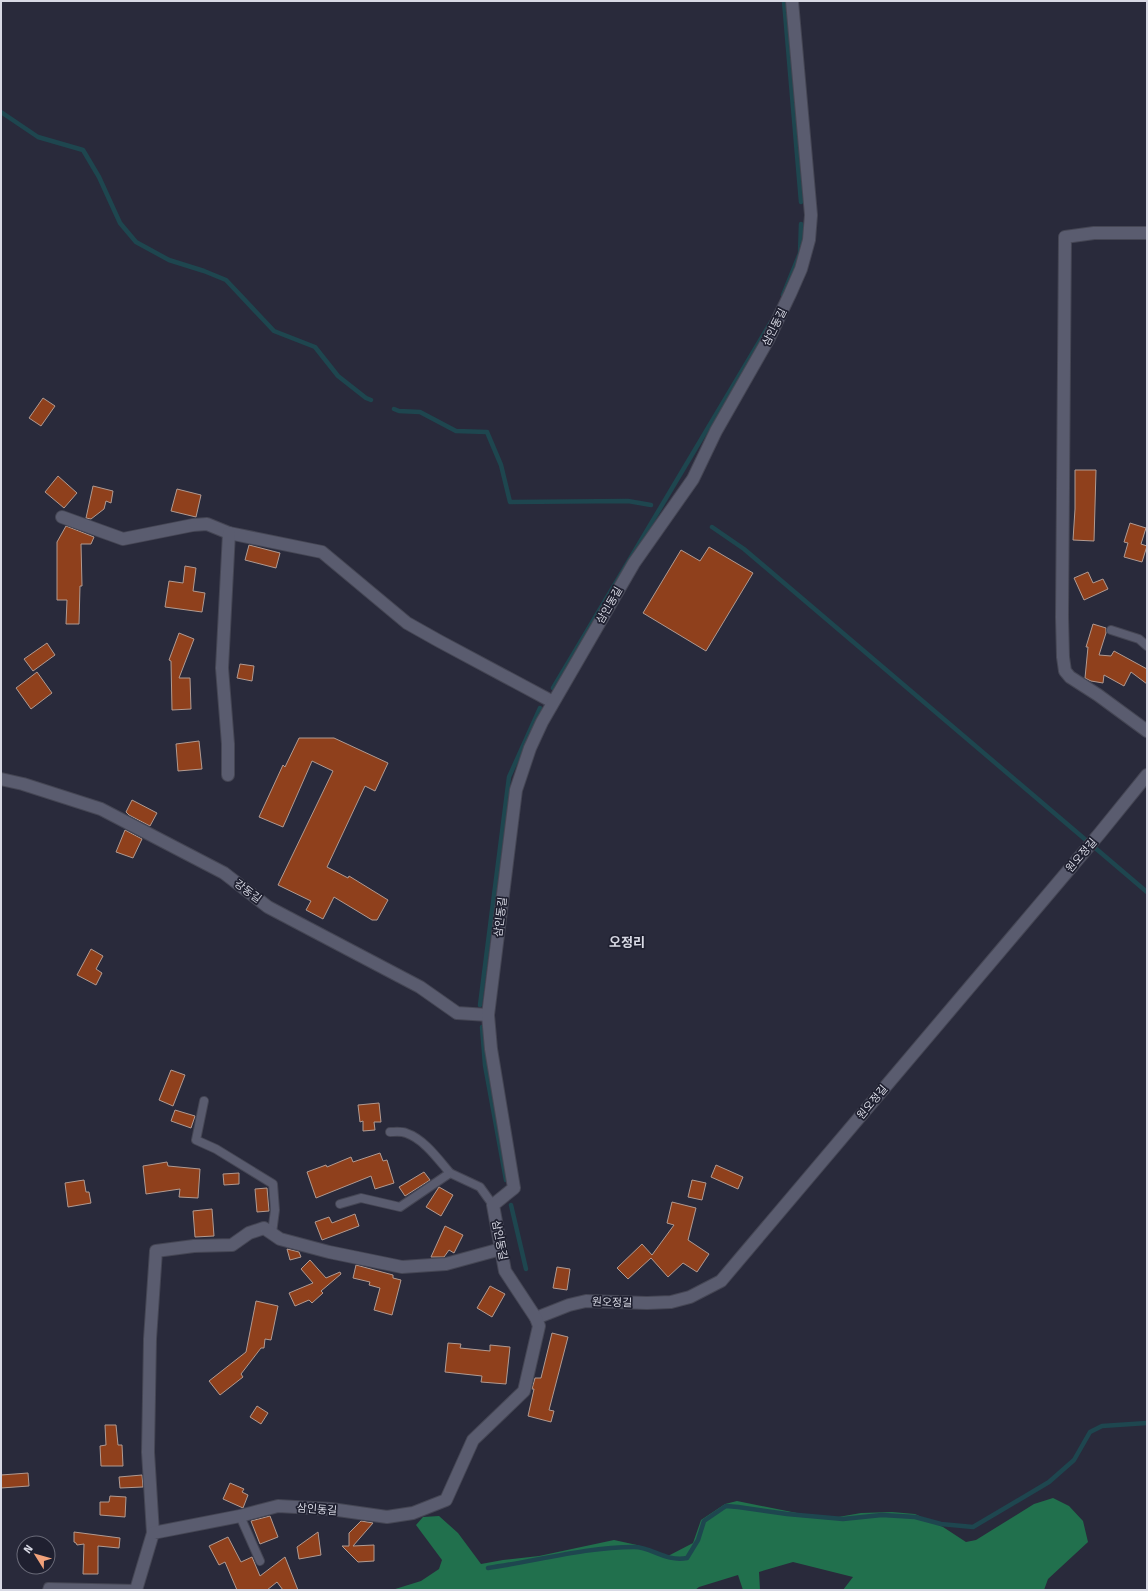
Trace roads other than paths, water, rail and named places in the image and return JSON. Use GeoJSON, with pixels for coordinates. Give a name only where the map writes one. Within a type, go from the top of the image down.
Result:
{"type":"FeatureCollection","features":[{"type":"Feature","properties":{"kind":"street","name":"삼인동길"},"geometry":{"type":"LineString","coordinates":[[153,1533],[240,1516],[278,1506],[331,1509],[387,1517],[413,1514],[446,1500],[473,1440],[524,1391],[539,1326],[536,1318],[505,1271],[493,1205],[514,1188],[491,1049],[488,1015],[516,790],[530,748],[553,702],[634,563],[693,479],[716,431],[769,338],[801,269],[809,240],[811,215],[792,1]]}},
{"type":"Feature","properties":{"kind":"street"},"geometry":{"type":"LineString","coordinates":[[1147,233],[1094,233],[1065,237],[1062,617],[1063,658],[1065,671],[1070,677],[1147,731]]}},
{"type":"Feature","properties":{"kind":"street"},"geometry":{"type":"LineString","coordinates":[[62,517],[123,539],[200,524],[207,524],[229,533],[322,552],[407,623],[553,702]]}},
{"type":"Feature","properties":{"kind":"street"},"geometry":{"type":"LineString","coordinates":[[228,775],[228,744],[222,668],[229,533]]}},
{"type":"Feature","properties":{"kind":"street","name":"원오정길"},"geometry":{"type":"LineString","coordinates":[[536,1318],[569,1305],[586,1301],[647,1303],[671,1302],[690,1297],[721,1281],[1100,833],[1147,775]]}},
{"type":"Feature","properties":{"kind":"street","name":"강동길"},"geometry":{"type":"LineString","coordinates":[[1,779],[23,784],[101,809],[224,873],[268,907],[420,987],[458,1013],[488,1015]]}},
{"type":"Feature","properties":{"kind":"street"},"geometry":{"type":"LineString","coordinates":[[137,1590],[153,1533],[148,1452],[150,1339],[156,1251],[194,1246],[232,1245],[249,1233],[264,1228],[280,1238],[329,1252],[402,1267],[446,1264],[501,1249]]}},
{"type":"Feature","properties":{"kind":"lane"},"geometry":{"type":"LineString","coordinates":[[1111,630],[1139,639],[1147,646]]}},
{"type":"Feature","properties":{"kind":"lane"},"geometry":{"type":"LineString","coordinates":[[204,1101],[196,1140],[216,1149],[273,1184],[275,1210],[272,1233]]}},
{"type":"Feature","properties":{"kind":"lane"},"geometry":{"type":"LineString","coordinates":[[390,1132],[405,1132],[420,1141],[450,1173],[480,1187],[493,1205]]}},
{"type":"Feature","properties":{"kind":"lane"},"geometry":{"type":"LineString","coordinates":[[340,1204],[361,1198],[400,1207],[450,1173]]}},
{"type":"Feature","properties":{"kind":"lane"},"geometry":{"type":"LineString","coordinates":[[240,1516],[260,1561]]}},
{"type":"Feature","properties":{"kind":"lane"},"geometry":{"type":"LineString","coordinates":[[47,1590],[48,1587],[137,1590]]}},
{"type":"Feature","properties":{"kind":"waterway"},"geometry":{"type":"LineString","coordinates":[[784,1],[801,202]]}},
{"type":"Feature","properties":{"kind":"waterway"},"geometry":{"type":"LineString","coordinates":[[1,112],[38,137],[83,150],[99,177],[120,223],[136,242],[169,260],[204,271],[226,280],[274,331],[315,347],[338,376],[366,398],[371,400]]}},
{"type":"Feature","properties":{"kind":"waterway"},"geometry":{"type":"LineString","coordinates":[[783,295],[800,253],[801,224]]}},
{"type":"Feature","properties":{"kind":"waterway"},"geometry":{"type":"LineString","coordinates":[[553,688],[771,322]]}},
{"type":"Feature","properties":{"kind":"waterway"},"geometry":{"type":"LineString","coordinates":[[394,409],[399,411],[420,412],[456,431],[487,432],[501,465],[510,502],[628,501],[651,505]]}},
{"type":"Feature","properties":{"kind":"waterway"},"geometry":{"type":"LineString","coordinates":[[712,527],[744,549],[1147,892]]}},
{"type":"Feature","properties":{"kind":"waterway"},"geometry":{"type":"LineString","coordinates":[[480,1005],[509,777],[540,708]]}},
{"type":"Feature","properties":{"kind":"waterway"},"geometry":{"type":"LineString","coordinates":[[482,1027],[485,1065],[506,1180]]}},
{"type":"Feature","properties":{"kind":"waterway"},"geometry":{"type":"LineString","coordinates":[[511,1205],[526,1269]]}},
{"type":"Feature","properties":{"kind":"waterway"},"geometry":{"type":"LineString","coordinates":[[488,1568],[597,1549],[634,1547],[647,1549],[672,1558],[687,1558],[698,1540],[704,1521],[726,1506],[787,1514],[843,1519],[882,1515],[915,1517],[941,1524],[973,1527],[1049,1482],[1074,1460],[1090,1432],[1102,1426],[1147,1423]]}},
{"type":"Feature","properties":{"kind":"district","name":"오정리"},"geometry":{"type":"Point","coordinates":[627,942]}}]}
